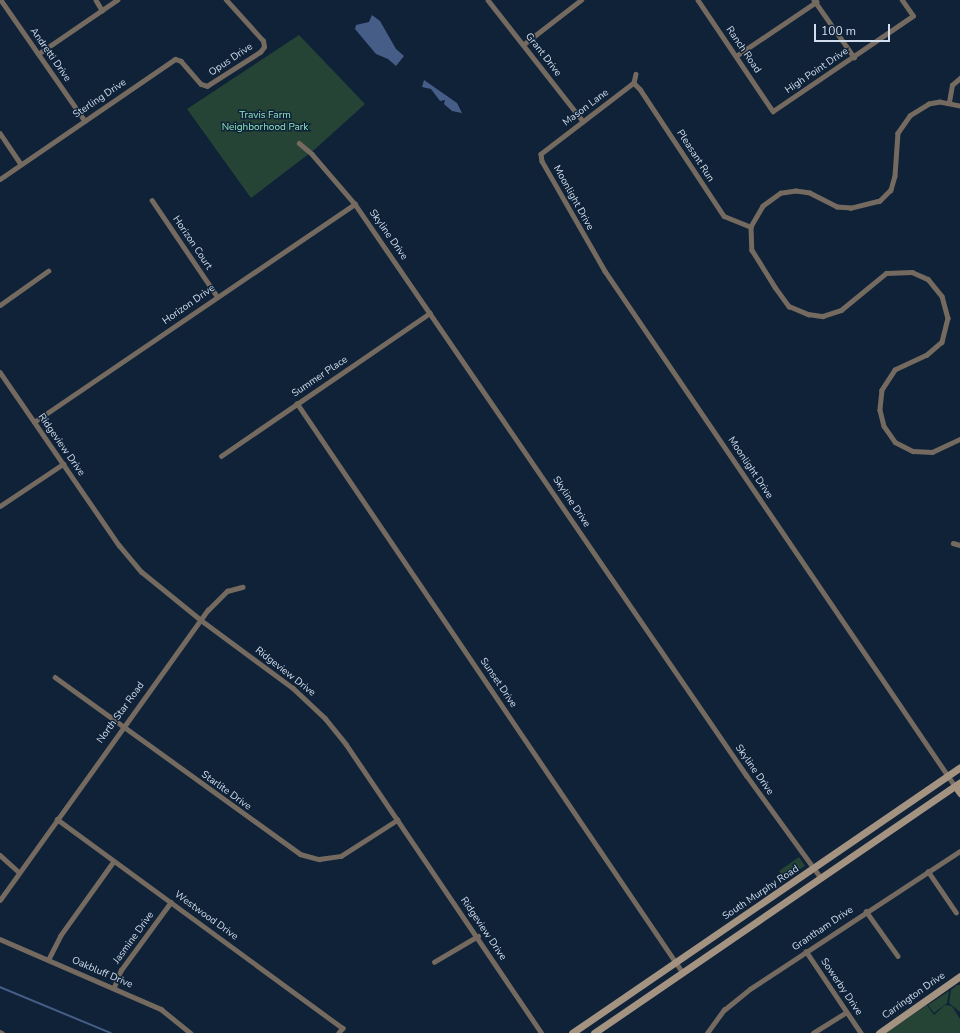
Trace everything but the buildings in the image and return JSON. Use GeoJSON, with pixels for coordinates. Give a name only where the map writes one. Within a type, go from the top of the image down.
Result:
{"type":"FeatureCollection","features":[{"type":"Feature","properties":{"kind":"main road","name":"South Murphy Road"},"geometry":{"type":"LineString","coordinates":[[572,1033],[815,869],[960,768]]}},
{"type":"Feature","properties":{"kind":"main road"},"geometry":{"type":"LineString","coordinates":[[594,1033],[958,784],[960,793]]}},
{"type":"Feature","properties":{"kind":"main road","name":"Carrington Drive"},"geometry":{"type":"LineString","coordinates":[[879,1033],[960,976]]}},
{"type":"Feature","properties":{"kind":"street","name":"Andretti Drive"},"geometry":{"type":"LineString","coordinates":[[1,0],[85,120]]}},
{"type":"Feature","properties":{"kind":"street"},"geometry":{"type":"LineString","coordinates":[[96,0],[102,10]]}},
{"type":"Feature","properties":{"kind":"street"},"geometry":{"type":"LineString","coordinates":[[38,54],[117,0]]}},
{"type":"Feature","properties":{"kind":"street","name":"Opus Drive"},"geometry":{"type":"LineString","coordinates":[[208,86],[264,47],[263,41],[226,0]]}},
{"type":"Feature","properties":{"kind":"street","name":"Grant Drive"},"geometry":{"type":"LineString","coordinates":[[488,0],[583,120]]}},
{"type":"Feature","properties":{"kind":"street"},"geometry":{"type":"LineString","coordinates":[[524,44],[581,0]]}},
{"type":"Feature","properties":{"kind":"street","name":"Ranch Road"},"geometry":{"type":"LineString","coordinates":[[699,0],[773,111]]}},
{"type":"Feature","properties":{"kind":"street","name":"High Point Drive"},"geometry":{"type":"LineString","coordinates":[[773,111],[913,16],[902,0]]}},
{"type":"Feature","properties":{"kind":"street"},"geometry":{"type":"LineString","coordinates":[[736,56],[815,1],[854,57]]}},
{"type":"Feature","properties":{"kind":"street","name":"Sterling Drive"},"geometry":{"type":"LineString","coordinates":[[0,179],[175,59],[181,62],[201,84],[208,86]]}},
{"type":"Feature","properties":{"kind":"street"},"geometry":{"type":"LineString","coordinates":[[634,83],[636,74]]}},
{"type":"Feature","properties":{"kind":"street"},"geometry":{"type":"LineString","coordinates":[[949,102],[952,85],[960,78]]}},
{"type":"Feature","properties":{"kind":"street","name":"Mason Lane"},"geometry":{"type":"LineString","coordinates":[[541,154],[583,120],[634,83]]}},
{"type":"Feature","properties":{"kind":"street","name":"Pleasant Run"},"geometry":{"type":"LineString","coordinates":[[634,83],[640,89],[724,216],[751,227]]}},
{"type":"Feature","properties":{"kind":"street"},"geometry":{"type":"LineString","coordinates":[[960,106],[949,102],[929,104],[910,116],[898,133],[895,176],[891,190],[880,201],[851,208],[837,207],[810,193],[796,191],[781,193],[762,206],[751,227],[752,250],[775,287],[789,306],[808,314],[823,316],[842,310],[886,273],[912,272],[928,279],[942,296],[948,318],[942,342],[927,355],[895,370],[882,390],[880,410],[884,426],[895,442],[913,451],[932,452],[960,439]]}},
{"type":"Feature","properties":{"kind":"street"},"geometry":{"type":"LineString","coordinates":[[0,132],[21,164]]}},
{"type":"Feature","properties":{"kind":"street","name":"Skyline Drive"},"geometry":{"type":"LineString","coordinates":[[299,143],[312,154],[356,204],[747,776],[821,878]]}},
{"type":"Feature","properties":{"kind":"street","name":"Moonlight Drive"},"geometry":{"type":"LineString","coordinates":[[541,154],[563,200],[605,271],[949,775],[958,784]]}},
{"type":"Feature","properties":{"kind":"street","name":"Horizon Court"},"geometry":{"type":"LineString","coordinates":[[152,200],[217,296]]}},
{"type":"Feature","properties":{"kind":"street","name":"Horizon Drive"},"geometry":{"type":"LineString","coordinates":[[34,422],[217,296],[356,204]]}},
{"type":"Feature","properties":{"kind":"street"},"geometry":{"type":"LineString","coordinates":[[0,305],[48,271]]}},
{"type":"Feature","properties":{"kind":"street","name":"Summer Place"},"geometry":{"type":"LineString","coordinates":[[221,456],[430,313]]}},
{"type":"Feature","properties":{"kind":"street","name":"Ridgeview Drive"},"geometry":{"type":"LineString","coordinates":[[0,372],[132,561],[201,620],[313,704],[346,744],[478,936],[542,1033]]}},
{"type":"Feature","properties":{"kind":"street","name":"Sunset Drive"},"geometry":{"type":"LineString","coordinates":[[297,403],[683,973]]}},
{"type":"Feature","properties":{"kind":"street"},"geometry":{"type":"LineString","coordinates":[[0,506],[63,464]]}},
{"type":"Feature","properties":{"kind":"street"},"geometry":{"type":"LineString","coordinates":[[953,543],[960,545]]}},
{"type":"Feature","properties":{"kind":"street","name":"North Star Road"},"geometry":{"type":"LineString","coordinates":[[0,900],[18,872],[122,726],[201,620],[227,591],[242,587]]}},
{"type":"Feature","properties":{"kind":"street","name":"Starlite Drive"},"geometry":{"type":"LineString","coordinates":[[55,677],[300,854],[319,859],[341,856],[397,820]]}},
{"type":"Feature","properties":{"kind":"street","name":"Westwood Drive"},"geometry":{"type":"LineString","coordinates":[[57,819],[113,862],[171,902],[343,1028],[339,1033]]}},
{"type":"Feature","properties":{"kind":"street","name":"Grantham Drive"},"geometry":{"type":"LineString","coordinates":[[707,1033],[735,1000],[866,911],[960,851]]}},
{"type":"Feature","properties":{"kind":"street"},"geometry":{"type":"LineString","coordinates":[[0,855],[18,872]]}},
{"type":"Feature","properties":{"kind":"street"},"geometry":{"type":"LineString","coordinates":[[48,960],[60,936],[113,862]]}},
{"type":"Feature","properties":{"kind":"street"},"geometry":{"type":"LineString","coordinates":[[928,871],[956,912]]}},
{"type":"Feature","properties":{"kind":"street","name":"Jasmine Drive"},"geometry":{"type":"LineString","coordinates":[[114,987],[121,970],[171,902]]}},
{"type":"Feature","properties":{"kind":"street"},"geometry":{"type":"LineString","coordinates":[[866,911],[898,956]]}},
{"type":"Feature","properties":{"kind":"street"},"geometry":{"type":"LineString","coordinates":[[434,962],[478,936]]}},
{"type":"Feature","properties":{"kind":"street","name":"Oakbluff Drive"},"geometry":{"type":"LineString","coordinates":[[0,939],[114,987],[161,1009],[191,1033]]}},
{"type":"Feature","properties":{"kind":"street","name":"Sowerby Drive"},"geometry":{"type":"LineString","coordinates":[[806,951],[861,1033]]}},
{"type":"Feature","properties":{"kind":"street"},"geometry":{"type":"LineString","coordinates":[[813,1033],[846,1012]]}},
{"type":"Feature","properties":{"kind":"green space","name":"Travis Farm Neighborhood Park"},"geometry":{"type":"Polygon","coordinates":[[[299,35],[365,104],[314,150],[251,198],[187,109],[299,35]]]}},
{"type":"Feature","properties":{"kind":"green space"},"geometry":{"type":"Polygon","coordinates":[[[799,857],[805,866],[785,879],[779,871],[799,857]]]}},
{"type":"Feature","properties":{"kind":"green space"},"geometry":{"type":"Polygon","coordinates":[[[957,985],[960,985],[960,1012],[949,1003],[951,990],[957,985]]]}},
{"type":"Feature","properties":{"kind":"green space"},"geometry":{"type":"Polygon","coordinates":[[[949,991],[947,1003],[934,1013],[928,1005],[949,991]]]}},
{"type":"Feature","properties":{"kind":"green space"},"geometry":{"type":"Polygon","coordinates":[[[927,1005],[934,1015],[945,1005],[952,1006],[960,1019],[960,1033],[886,1033],[927,1005]]]}},
{"type":"Feature","properties":{"kind":"water"},"geometry":{"type":"Polygon","coordinates":[[[372,15],[380,21],[396,49],[404,56],[396,66],[388,59],[376,54],[355,29],[356,25],[369,22],[372,15]]]}},
{"type":"Feature","properties":{"kind":"water"},"geometry":{"type":"Polygon","coordinates":[[[424,80],[457,103],[462,113],[452,111],[444,104],[445,100],[440,101],[431,89],[422,87],[424,80]]]}},
{"type":"Feature","properties":{"kind":"waterway"},"geometry":{"type":"LineString","coordinates":[[0,987],[111,1033]]}}]}
